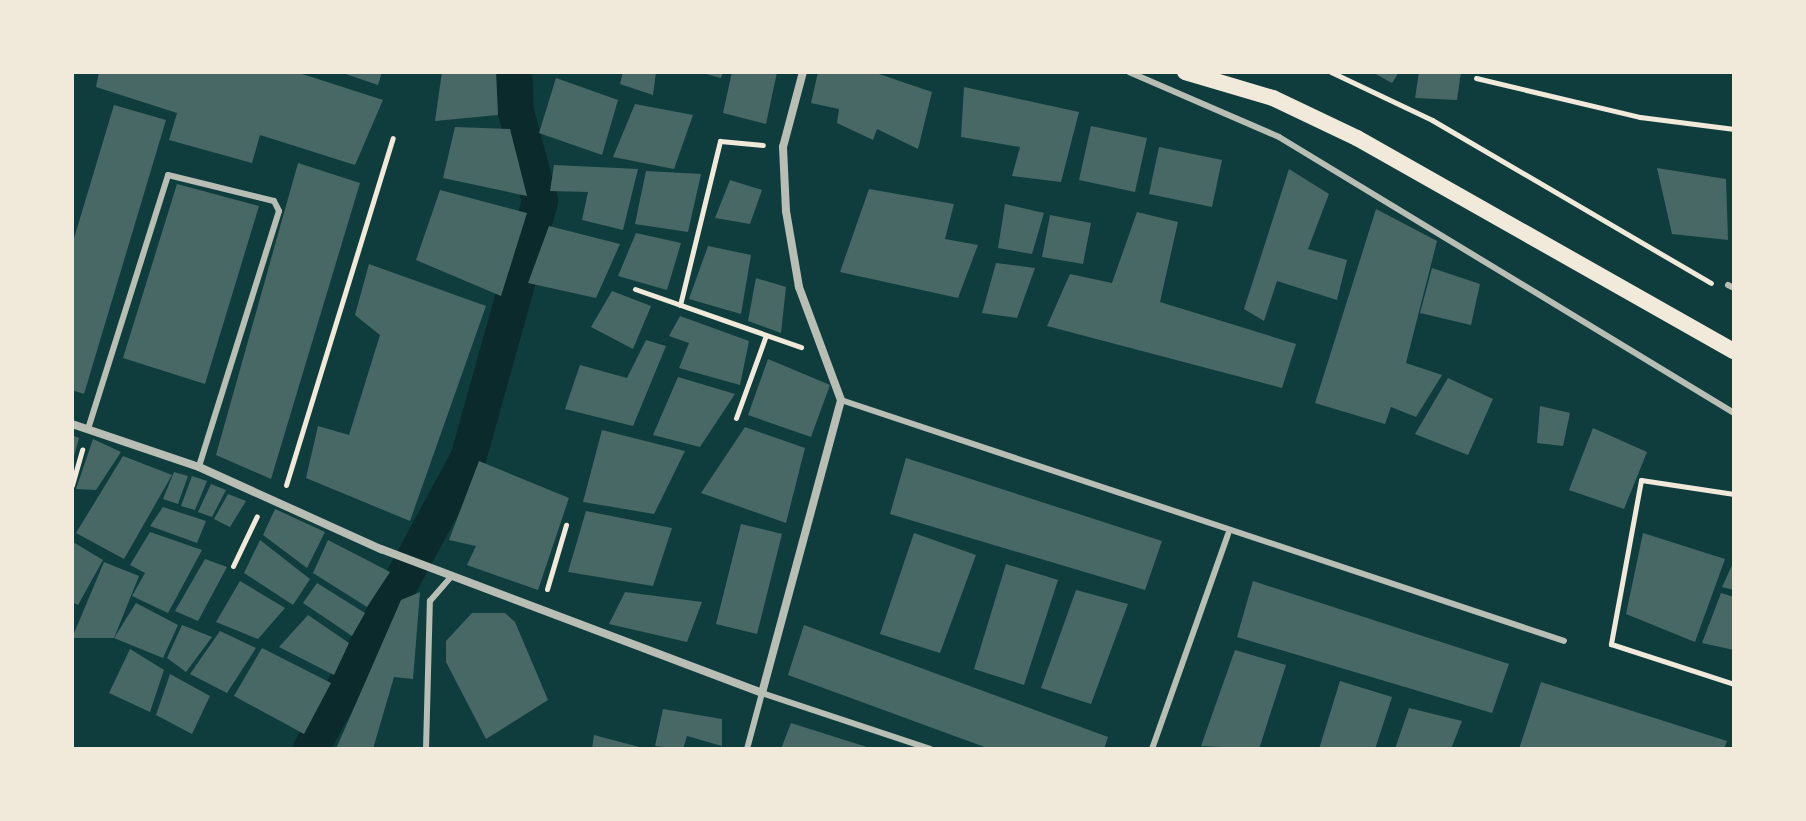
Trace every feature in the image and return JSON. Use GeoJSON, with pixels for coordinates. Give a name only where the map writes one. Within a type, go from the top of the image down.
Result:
{"type":"FeatureCollection","features":[{"type":"Feature","properties":{"kind":"main road"},"geometry":{"type":"LineString","coordinates":[[1185,72],[1273,98],[1357,138],[1734,351]]}},
{"type":"Feature","properties":{"kind":"street"},"geometry":{"type":"LineString","coordinates":[[72,424],[199,467],[381,549],[762,693],[841,400],[799,287],[783,147],[803,72]]}},
{"type":"Feature","properties":{"kind":"lane"},"geometry":{"type":"LineString","coordinates":[[1129,72],[1279,137],[1734,413]]}},
{"type":"Feature","properties":{"kind":"lane"},"geometry":{"type":"LineString","coordinates":[[88,429],[168,175],[274,201],[279,211],[199,467]]}},
{"type":"Feature","properties":{"kind":"lane"},"geometry":{"type":"LineString","coordinates":[[841,400],[1228,534],[1564,641]]}},
{"type":"Feature","properties":{"kind":"lane"},"geometry":{"type":"LineString","coordinates":[[1152,749],[1228,534]]}},
{"type":"Feature","properties":{"kind":"lane"},"geometry":{"type":"LineString","coordinates":[[426,749],[430,601],[448,574]]}},
{"type":"Feature","properties":{"kind":"lane"},"geometry":{"type":"LineString","coordinates":[[747,749],[762,693],[930,749]]}},
{"type":"Feature","properties":{"kind":"path"},"geometry":{"type":"LineString","coordinates":[[1331,72],[1432,120],[1701,279],[1731,286]]}},
{"type":"Feature","properties":{"kind":"path"},"geometry":{"type":"LineString","coordinates":[[1476,78],[1640,117],[1734,129]]}},
{"type":"Feature","properties":{"kind":"path"},"geometry":{"type":"LineString","coordinates":[[281,503],[393,138]]}},
{"type":"Feature","properties":{"kind":"path"},"geometry":{"type":"LineString","coordinates":[[680,305],[720,141],[783,147]]}},
{"type":"Feature","properties":{"kind":"path"},"geometry":{"type":"LineString","coordinates":[[635,289],[825,356]]}},
{"type":"Feature","properties":{"kind":"path"},"geometry":{"type":"LineString","coordinates":[[736,418],[766,335]]}},
{"type":"Feature","properties":{"kind":"path"},"geometry":{"type":"LineString","coordinates":[[72,485],[88,429]]}},
{"type":"Feature","properties":{"kind":"path"},"geometry":{"type":"LineString","coordinates":[[1734,494],[1641,480],[1611,644],[1734,684]]}},
{"type":"Feature","properties":{"kind":"path"},"geometry":{"type":"LineString","coordinates":[[233,566],[266,497]]}},
{"type":"Feature","properties":{"kind":"path"},"geometry":{"type":"LineString","coordinates":[[541,609],[566,525]]}},
{"type":"Feature","properties":{"kind":"building"},"geometry":{"type":"Polygon","coordinates":[[[99,72],[296,72],[383,100],[355,165],[260,135],[252,163],[169,140],[177,113],[96,87],[99,72]]]}},
{"type":"Feature","properties":{"kind":"building"},"geometry":{"type":"Polygon","coordinates":[[[340,72],[382,72],[378,85],[340,72]]]}},
{"type":"Feature","properties":{"kind":"building"},"geometry":{"type":"Polygon","coordinates":[[[442,72],[496,72],[498,115],[435,121],[442,72]]]}},
{"type":"Feature","properties":{"kind":"building"},"geometry":{"type":"Polygon","coordinates":[[[623,72],[656,72],[653,95],[620,84],[623,72]]]}},
{"type":"Feature","properties":{"kind":"building"},"geometry":{"type":"Polygon","coordinates":[[[699,72],[723,72],[721,78],[699,72]]]}},
{"type":"Feature","properties":{"kind":"building"},"geometry":{"type":"Polygon","coordinates":[[[732,72],[777,72],[766,124],[723,113],[732,72]]]}},
{"type":"Feature","properties":{"kind":"building"},"geometry":{"type":"Polygon","coordinates":[[[818,72],[873,72],[932,92],[918,149],[877,129],[873,140],[837,123],[839,109],[811,103],[818,72]]]}},
{"type":"Feature","properties":{"kind":"building"},"geometry":{"type":"Polygon","coordinates":[[[1372,72],[1399,72],[1392,83],[1372,72]]]}},
{"type":"Feature","properties":{"kind":"building"},"geometry":{"type":"Polygon","coordinates":[[[1419,72],[1461,72],[1457,100],[1415,98],[1419,72]]]}},
{"type":"Feature","properties":{"kind":"building"},"geometry":{"type":"Polygon","coordinates":[[[556,78],[618,100],[602,155],[539,133],[556,78]]]}},
{"type":"Feature","properties":{"kind":"building"},"geometry":{"type":"Polygon","coordinates":[[[964,87],[1079,112],[1061,182],[1012,176],[1020,147],[961,137],[964,87]]]}},
{"type":"Feature","properties":{"kind":"building"},"geometry":{"type":"Polygon","coordinates":[[[635,104],[693,115],[674,169],[613,157],[635,104]]]}},
{"type":"Feature","properties":{"kind":"building"},"geometry":{"type":"Polygon","coordinates":[[[114,105],[166,120],[84,394],[72,390],[72,245],[114,105]]]}},
{"type":"Feature","properties":{"kind":"building"},"geometry":{"type":"Polygon","coordinates":[[[1091,126],[1147,138],[1135,192],[1079,180],[1091,126]]]}},
{"type":"Feature","properties":{"kind":"building"},"geometry":{"type":"Polygon","coordinates":[[[455,127],[510,129],[527,196],[443,178],[455,127]]]}},
{"type":"Feature","properties":{"kind":"building"},"geometry":{"type":"Polygon","coordinates":[[[1159,147],[1222,160],[1212,207],[1149,194],[1159,147]]]}},
{"type":"Feature","properties":{"kind":"building"},"geometry":{"type":"Polygon","coordinates":[[[298,163],[360,183],[271,479],[216,455],[298,163]]]}},
{"type":"Feature","properties":{"kind":"building"},"geometry":{"type":"Polygon","coordinates":[[[554,165],[638,169],[623,230],[582,220],[588,192],[550,191],[554,165]]]}},
{"type":"Feature","properties":{"kind":"building"},"geometry":{"type":"Polygon","coordinates":[[[1657,168],[1726,179],[1728,240],[1672,234],[1657,168]]]}},
{"type":"Feature","properties":{"kind":"building"},"geometry":{"type":"Polygon","coordinates":[[[1289,169],[1329,194],[1308,249],[1347,260],[1337,300],[1277,281],[1264,321],[1244,309],[1289,169]]]}},
{"type":"Feature","properties":{"kind":"building"},"geometry":{"type":"Polygon","coordinates":[[[646,171],[701,174],[688,232],[635,224],[646,171]]]}},
{"type":"Feature","properties":{"kind":"building"},"geometry":{"type":"Polygon","coordinates":[[[730,180],[762,190],[750,224],[715,218],[730,180]]]}},
{"type":"Feature","properties":{"kind":"building"},"geometry":{"type":"Polygon","coordinates":[[[177,184],[259,206],[205,384],[123,358],[177,184]]]}},
{"type":"Feature","properties":{"kind":"building"},"geometry":{"type":"Polygon","coordinates":[[[869,189],[954,204],[945,239],[978,245],[958,298],[840,272],[869,189]]]}},
{"type":"Feature","properties":{"kind":"building"},"geometry":{"type":"Polygon","coordinates":[[[440,190],[527,213],[501,296],[416,260],[440,190]]]}},
{"type":"Feature","properties":{"kind":"building"},"geometry":{"type":"Polygon","coordinates":[[[1005,204],[1044,213],[1032,254],[998,248],[1005,204]]]}},
{"type":"Feature","properties":{"kind":"building"},"geometry":{"type":"Polygon","coordinates":[[[1376,209],[1437,241],[1406,363],[1442,375],[1416,417],[1391,407],[1385,424],[1315,403],[1376,209]]]}},
{"type":"Feature","properties":{"kind":"building"},"geometry":{"type":"Polygon","coordinates":[[[1137,212],[1178,222],[1160,302],[1296,344],[1282,388],[1047,326],[1070,274],[1112,283],[1137,212]]]}},
{"type":"Feature","properties":{"kind":"building"},"geometry":{"type":"Polygon","coordinates":[[[1050,215],[1091,223],[1083,264],[1042,257],[1050,215]]]}},
{"type":"Feature","properties":{"kind":"building"},"geometry":{"type":"Polygon","coordinates":[[[549,226],[620,244],[596,298],[528,283],[549,226]]]}},
{"type":"Feature","properties":{"kind":"building"},"geometry":{"type":"Polygon","coordinates":[[[636,233],[681,243],[667,290],[618,276],[636,233]]]}},
{"type":"Feature","properties":{"kind":"building"},"geometry":{"type":"Polygon","coordinates":[[[708,246],[751,255],[741,314],[689,299],[708,246]]]}},
{"type":"Feature","properties":{"kind":"building"},"geometry":{"type":"Polygon","coordinates":[[[996,263],[1035,268],[1017,318],[982,313],[996,263]]]}},
{"type":"Feature","properties":{"kind":"building"},"geometry":{"type":"Polygon","coordinates":[[[369,264],[486,306],[410,521],[306,478],[318,426],[349,435],[380,335],[355,315],[369,264]]]}},
{"type":"Feature","properties":{"kind":"building"},"geometry":{"type":"Polygon","coordinates":[[[1432,268],[1480,284],[1471,325],[1420,313],[1432,268]]]}},
{"type":"Feature","properties":{"kind":"building"},"geometry":{"type":"Polygon","coordinates":[[[756,278],[786,287],[781,333],[748,321],[756,278]]]}},
{"type":"Feature","properties":{"kind":"building"},"geometry":{"type":"Polygon","coordinates":[[[612,291],[651,306],[633,349],[591,327],[612,291]]]}},
{"type":"Feature","properties":{"kind":"building"},"geometry":{"type":"Polygon","coordinates":[[[680,316],[749,341],[740,385],[679,368],[689,343],[669,336],[680,316]]]}},
{"type":"Feature","properties":{"kind":"building"},"geometry":{"type":"Polygon","coordinates":[[[646,340],[666,346],[633,426],[565,409],[580,365],[627,378],[646,340]]]}},
{"type":"Feature","properties":{"kind":"building"},"geometry":{"type":"Polygon","coordinates":[[[768,359],[830,385],[811,437],[748,415],[768,359]]]}},
{"type":"Feature","properties":{"kind":"building"},"geometry":{"type":"Polygon","coordinates":[[[678,377],[735,394],[700,447],[653,435],[678,377]]]}},
{"type":"Feature","properties":{"kind":"building"},"geometry":{"type":"Polygon","coordinates":[[[1448,378],[1493,399],[1468,455],[1415,434],[1448,378]]]}},
{"type":"Feature","properties":{"kind":"building"},"geometry":{"type":"Polygon","coordinates":[[[1540,406],[1570,413],[1563,446],[1537,443],[1540,406]]]}},
{"type":"Feature","properties":{"kind":"building"},"geometry":{"type":"Polygon","coordinates":[[[745,427],[805,448],[786,523],[701,493],[745,427]]]}},
{"type":"Feature","properties":{"kind":"building"},"geometry":{"type":"Polygon","coordinates":[[[1593,428],[1647,452],[1624,509],[1569,490],[1593,428]]]}},
{"type":"Feature","properties":{"kind":"building"},"geometry":{"type":"Polygon","coordinates":[[[602,430],[685,451],[654,514],[583,502],[602,430]]]}},
{"type":"Feature","properties":{"kind":"building"},"geometry":{"type":"Polygon","coordinates":[[[72,435],[79,438],[73,460],[72,459],[72,435]]]}},
{"type":"Feature","properties":{"kind":"building"},"geometry":{"type":"Polygon","coordinates":[[[93,439],[121,452],[96,490],[76,489],[93,439]]]}},
{"type":"Feature","properties":{"kind":"building"},"geometry":{"type":"Polygon","coordinates":[[[123,456],[172,475],[124,559],[76,533],[123,456]]]}},
{"type":"Feature","properties":{"kind":"building"},"geometry":{"type":"Polygon","coordinates":[[[906,458],[1162,541],[1145,590],[890,514],[906,458]]]}},
{"type":"Feature","properties":{"kind":"building"},"geometry":{"type":"Polygon","coordinates":[[[479,461],[569,498],[538,590],[467,565],[476,546],[449,540],[479,461]]]}},
{"type":"Feature","properties":{"kind":"building"},"geometry":{"type":"Polygon","coordinates":[[[174,472],[188,476],[178,504],[163,499],[174,472]]]}},
{"type":"Feature","properties":{"kind":"building"},"geometry":{"type":"Polygon","coordinates":[[[192,476],[207,481],[195,510],[181,506],[192,476]]]}},
{"type":"Feature","properties":{"kind":"building"},"geometry":{"type":"Polygon","coordinates":[[[211,484],[226,490],[212,517],[198,512],[211,484]]]}},
{"type":"Feature","properties":{"kind":"building"},"geometry":{"type":"Polygon","coordinates":[[[228,494],[246,501],[230,527],[214,519],[228,494]]]}},
{"type":"Feature","properties":{"kind":"building"},"geometry":{"type":"Polygon","coordinates":[[[163,507],[206,521],[197,543],[150,526],[163,507]]]}},
{"type":"Feature","properties":{"kind":"building"},"geometry":{"type":"Polygon","coordinates":[[[275,509],[325,532],[307,568],[263,535],[275,509]]]}},
{"type":"Feature","properties":{"kind":"building"},"geometry":{"type":"Polygon","coordinates":[[[586,511],[672,528],[653,586],[568,572],[586,511]]]}},
{"type":"Feature","properties":{"kind":"building"},"geometry":{"type":"Polygon","coordinates":[[[741,524],[782,534],[757,634],[716,624],[741,524]]]}},
{"type":"Feature","properties":{"kind":"building"},"geometry":{"type":"Polygon","coordinates":[[[150,532],[202,550],[168,613],[132,596],[145,573],[130,565],[150,532]]]}},
{"type":"Feature","properties":{"kind":"building"},"geometry":{"type":"Polygon","coordinates":[[[914,533],[976,555],[940,653],[880,634],[914,533]]]}},
{"type":"Feature","properties":{"kind":"building"},"geometry":{"type":"Polygon","coordinates":[[[1643,533],[1725,559],[1695,642],[1626,614],[1643,533]]]}},
{"type":"Feature","properties":{"kind":"building"},"geometry":{"type":"Polygon","coordinates":[[[260,540],[310,579],[293,605],[244,573],[260,540]]]}},
{"type":"Feature","properties":{"kind":"building"},"geometry":{"type":"Polygon","coordinates":[[[328,540],[390,572],[367,607],[313,573],[328,540]]]}},
{"type":"Feature","properties":{"kind":"building"},"geometry":{"type":"Polygon","coordinates":[[[73,542],[103,560],[78,605],[72,602],[73,542]]]}},
{"type":"Feature","properties":{"kind":"building"},"geometry":{"type":"Polygon","coordinates":[[[205,559],[227,567],[198,621],[175,611],[205,559]]]}},
{"type":"Feature","properties":{"kind":"building"},"geometry":{"type":"Polygon","coordinates":[[[1734,561],[1734,590],[1722,587],[1734,561]]]}},
{"type":"Feature","properties":{"kind":"building"},"geometry":{"type":"Polygon","coordinates":[[[104,562],[139,576],[114,638],[72,638],[104,562]]]}},
{"type":"Feature","properties":{"kind":"building"},"geometry":{"type":"Polygon","coordinates":[[[1006,564],[1058,580],[1024,685],[974,669],[1006,564]]]}},
{"type":"Feature","properties":{"kind":"building"},"geometry":{"type":"Polygon","coordinates":[[[240,581],[285,608],[258,639],[216,622],[240,581]]]}},
{"type":"Feature","properties":{"kind":"building"},"geometry":{"type":"Polygon","coordinates":[[[1253,581],[1509,664],[1492,713],[1237,637],[1253,581]]]}},
{"type":"Feature","properties":{"kind":"building"},"geometry":{"type":"Polygon","coordinates":[[[317,583],[365,613],[352,636],[303,603],[317,583]]]}},
{"type":"Feature","properties":{"kind":"building"},"geometry":{"type":"Polygon","coordinates":[[[1076,590],[1128,604],[1091,704],[1041,688],[1076,590]]]}},
{"type":"Feature","properties":{"kind":"building"},"geometry":{"type":"Polygon","coordinates":[[[420,592],[413,679],[394,677],[373,749],[336,749],[401,600],[420,592]]]}},
{"type":"Feature","properties":{"kind":"building"},"geometry":{"type":"Polygon","coordinates":[[[625,592],[702,602],[687,642],[609,624],[625,592]]]}},
{"type":"Feature","properties":{"kind":"building"},"geometry":{"type":"Polygon","coordinates":[[[1721,593],[1734,597],[1734,650],[1702,643],[1721,593]]]}},
{"type":"Feature","properties":{"kind":"building"},"geometry":{"type":"Polygon","coordinates":[[[136,603],[178,625],[163,658],[114,638],[136,603]]]}},
{"type":"Feature","properties":{"kind":"building"},"geometry":{"type":"Polygon","coordinates":[[[472,613],[505,613],[515,622],[548,700],[486,739],[446,662],[446,641],[472,613]]]}},
{"type":"Feature","properties":{"kind":"building"},"geometry":{"type":"Polygon","coordinates":[[[308,615],[349,643],[334,675],[279,647],[308,615]]]}},
{"type":"Feature","properties":{"kind":"building"},"geometry":{"type":"Polygon","coordinates":[[[182,625],[212,637],[186,672],[167,658],[182,625]]]}},
{"type":"Feature","properties":{"kind":"building"},"geometry":{"type":"Polygon","coordinates":[[[804,625],[1108,737],[1104,749],[990,749],[788,675],[804,625]]]}},
{"type":"Feature","properties":{"kind":"building"},"geometry":{"type":"Polygon","coordinates":[[[220,631],[256,648],[227,693],[190,674],[220,631]]]}},
{"type":"Feature","properties":{"kind":"building"},"geometry":{"type":"Polygon","coordinates":[[[262,648],[331,683],[304,734],[234,696],[262,648]]]}},
{"type":"Feature","properties":{"kind":"building"},"geometry":{"type":"Polygon","coordinates":[[[130,649],[164,670],[150,712],[109,693],[130,649]]]}},
{"type":"Feature","properties":{"kind":"building"},"geometry":{"type":"Polygon","coordinates":[[[1235,650],[1286,665],[1259,749],[1201,746],[1235,650]]]}},
{"type":"Feature","properties":{"kind":"building"},"geometry":{"type":"Polygon","coordinates":[[[170,674],[210,696],[192,734],[156,715],[170,674]]]}},
{"type":"Feature","properties":{"kind":"building"},"geometry":{"type":"Polygon","coordinates":[[[1340,681],[1392,697],[1375,749],[1319,749],[1340,681]]]}},
{"type":"Feature","properties":{"kind":"building"},"geometry":{"type":"Polygon","coordinates":[[[1541,682],[1727,741],[1724,749],[1519,749],[1541,682]]]}},
{"type":"Feature","properties":{"kind":"building"},"geometry":{"type":"Polygon","coordinates":[[[1409,708],[1462,721],[1451,749],[1395,749],[1409,708]]]}},
{"type":"Feature","properties":{"kind":"building"},"geometry":{"type":"Polygon","coordinates":[[[663,709],[722,719],[722,746],[687,736],[683,749],[655,746],[663,709]]]}},
{"type":"Feature","properties":{"kind":"building"},"geometry":{"type":"Polygon","coordinates":[[[791,723],[870,748],[870,749],[781,749],[791,723]]]}},
{"type":"Feature","properties":{"kind":"building"},"geometry":{"type":"Polygon","coordinates":[[[594,735],[643,748],[643,749],[592,749],[594,735]]]}},
{"type":"Feature","properties":{"kind":"waterway"},"geometry":{"type":"LineString","coordinates":[[311,749],[468,459],[540,201],[516,112],[514,72]]}}]}
